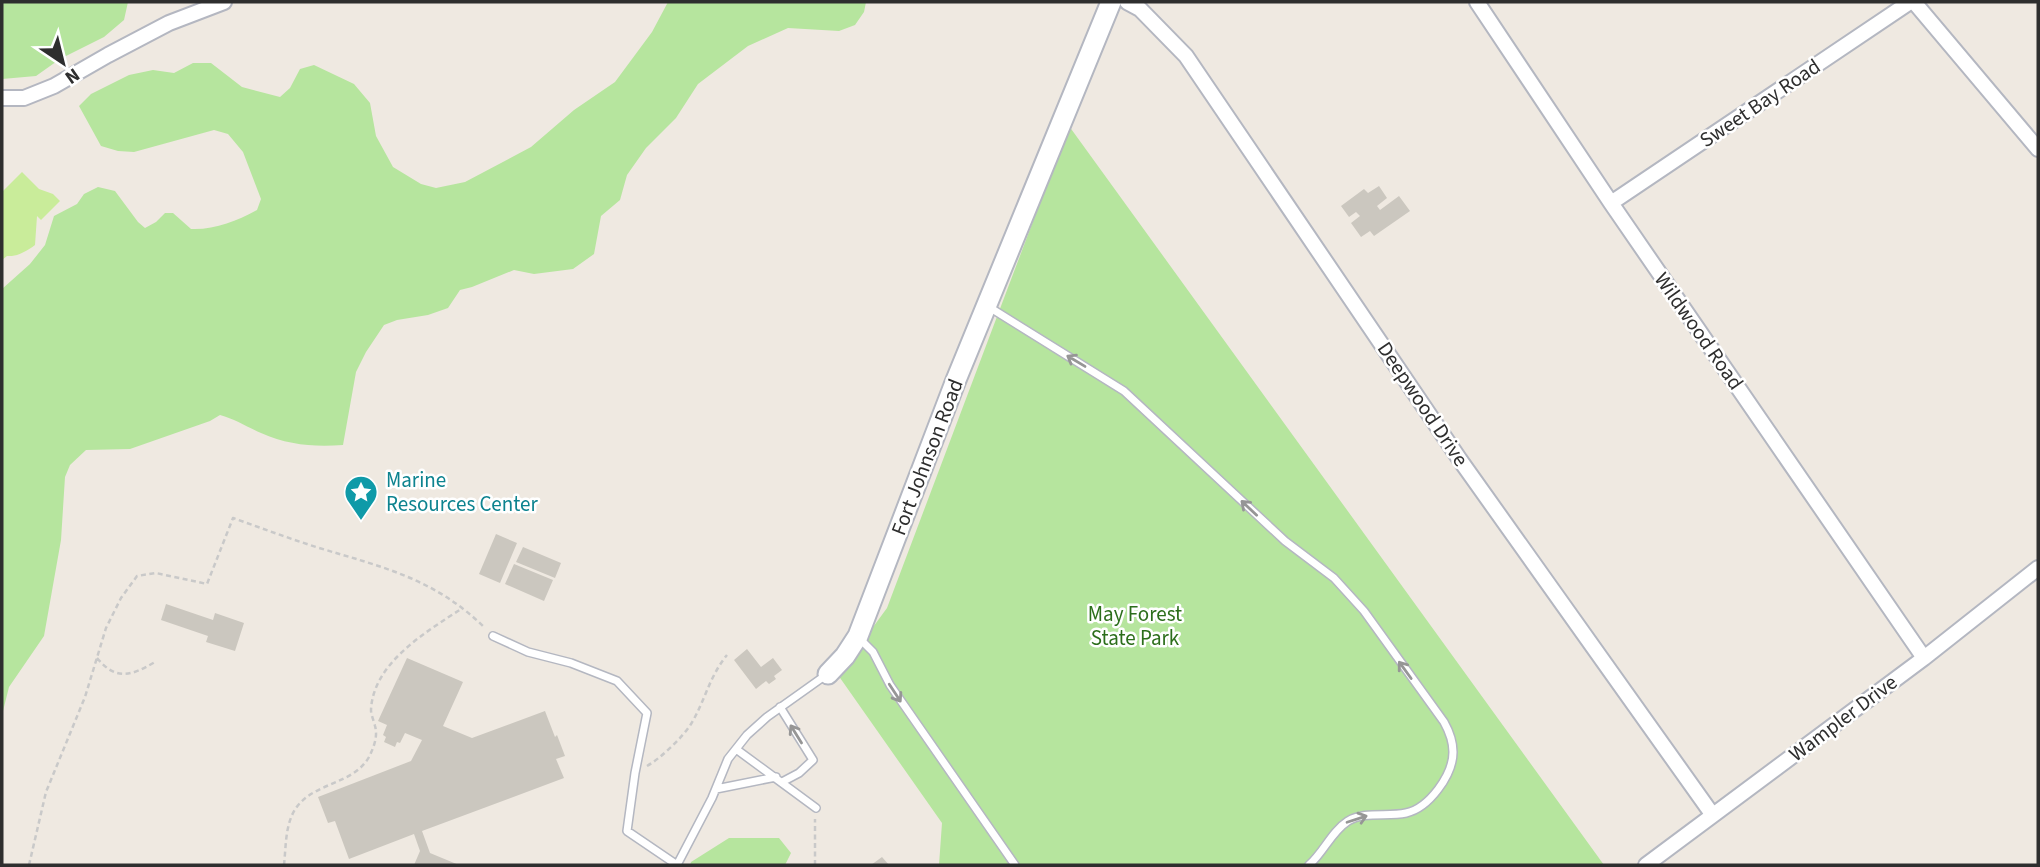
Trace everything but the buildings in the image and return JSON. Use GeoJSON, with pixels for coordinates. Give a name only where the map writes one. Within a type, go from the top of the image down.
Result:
{"type":"FeatureCollection","features":[{"type":"Feature","properties":{"kind":"street"},"geometry":{"type":"LineString","coordinates":[[2,98],[24,98],[54,86],[169,23],[224,2]]}},
{"type":"Feature","properties":{"kind":"street","name":"Fort Johnson Road"},"geometry":{"type":"LineString","coordinates":[[828,674],[845,656],[858,636],[987,305],[1111,2]]}},
{"type":"Feature","properties":{"kind":"street","name":"Deepwood Drive"},"geometry":{"type":"LineString","coordinates":[[1127,2],[1140,9],[1186,56],[1460,460],[1712,814]]}},
{"type":"Feature","properties":{"kind":"street","name":"Wildwood Road"},"geometry":{"type":"LineString","coordinates":[[1477,2],[1611,204],[1924,658]]}},
{"type":"Feature","properties":{"kind":"street"},"geometry":{"type":"LineString","coordinates":[[1912,2],[2038,149]]}},
{"type":"Feature","properties":{"kind":"street","name":"Sweet Bay Road"},"geometry":{"type":"LineString","coordinates":[[1611,204],[1912,2]]}},
{"type":"Feature","properties":{"kind":"street","name":"Wampler Drive"},"geometry":{"type":"LineString","coordinates":[[1646,865],[1924,658],[2038,568]]}},
{"type":"Feature","properties":{"kind":"lane"},"geometry":{"type":"LineString","coordinates":[[987,305],[1124,391],[1285,541],[1334,578],[1364,611],[1444,722],[1452,743],[1452,761],[1444,780],[1424,803],[1406,813],[1356,817],[1333,835],[1325,849],[1309,865]]}},
{"type":"Feature","properties":{"kind":"lane"},"geometry":{"type":"LineString","coordinates":[[493,636],[528,652],[571,663],[617,681],[647,713],[627,831],[677,865]]}},
{"type":"Feature","properties":{"kind":"lane"},"geometry":{"type":"LineString","coordinates":[[858,636],[873,652],[890,685],[1015,865]]}},
{"type":"Feature","properties":{"kind":"lane","name":"Fort Johnson Road"},"geometry":{"type":"LineString","coordinates":[[677,865],[716,789],[728,759],[747,735],[780,707],[828,674]]}},
{"type":"Feature","properties":{"kind":"lane"},"geometry":{"type":"LineString","coordinates":[[716,789],[779,780],[799,773],[813,760],[780,707]]}},
{"type":"Feature","properties":{"kind":"lane"},"geometry":{"type":"LineString","coordinates":[[736,749],[816,808]]}},
{"type":"Feature","properties":{"kind":"path"},"geometry":{"type":"LineString","coordinates":[[29,865],[46,792],[85,697],[106,628],[121,598],[137,576],[156,573],[207,584],[233,518],[313,546],[386,567],[428,586],[462,608],[493,636]]}},
{"type":"Feature","properties":{"kind":"path"},"geometry":{"type":"LineString","coordinates":[[284,865],[286,838],[294,810],[315,792],[356,773],[369,758],[377,730],[371,712],[381,677],[410,646],[462,608]]}},
{"type":"Feature","properties":{"kind":"path"},"geometry":{"type":"LineString","coordinates":[[635,773],[655,762],[691,724],[710,681],[727,655]]}},
{"type":"Feature","properties":{"kind":"path"},"geometry":{"type":"LineString","coordinates":[[97,658],[105,668],[116,674],[130,674],[155,662]]}},
{"type":"Feature","properties":{"kind":"path"},"geometry":{"type":"LineString","coordinates":[[815,865],[816,808]]}},
{"type":"Feature","properties":{"kind":"green space"},"geometry":{"type":"Polygon","coordinates":[[[2,2],[128,2],[124,20],[104,37],[60,59],[36,76],[2,79],[2,2]]]}},
{"type":"Feature","properties":{"kind":"green space"},"geometry":{"type":"Polygon","coordinates":[[[668,2],[866,2],[864,12],[855,25],[839,31],[788,28],[748,46],[698,84],[676,118],[646,148],[627,175],[620,200],[601,216],[594,254],[573,269],[534,274],[514,270],[460,290],[448,308],[384,325],[356,372],[343,445],[291,443],[220,415],[130,449],[86,450],[70,465],[65,477],[61,540],[44,636],[9,687],[2,715],[2,289],[30,264],[45,245],[54,216],[77,204],[84,194],[98,187],[115,191],[145,228],[165,213],[173,213],[191,229],[217,226],[257,210],[261,199],[243,152],[228,134],[214,130],[134,152],[118,151],[101,146],[79,106],[91,94],[129,75],[153,70],[174,73],[193,63],[211,63],[242,87],[280,97],[290,88],[300,69],[314,65],[354,84],[370,103],[376,136],[393,167],[421,184],[436,188],[465,182],[531,147],[574,110],[615,82],[652,32],[668,2]]]}},
{"type":"Feature","properties":{"kind":"green space","name":"May Forest State Park"},"geometry":{"type":"Polygon","coordinates":[[[1069,126],[1604,865],[939,865],[942,823],[838,675],[887,608],[1069,126]]]}},
{"type":"Feature","properties":{"kind":"green space"},"geometry":{"type":"Polygon","coordinates":[[[22,172],[39,189],[53,194],[60,201],[41,220],[37,216],[35,245],[2,260],[2,192],[22,172]]]}},
{"type":"Feature","properties":{"kind":"green space"},"geometry":{"type":"Polygon","coordinates":[[[729,838],[779,838],[791,853],[785,865],[690,865],[729,838]]]}},
{"type":"Feature","properties":{"kind":"place","name":"Marine Resources Center"},"geometry":{"type":"Point","coordinates":[361,522]}}]}
